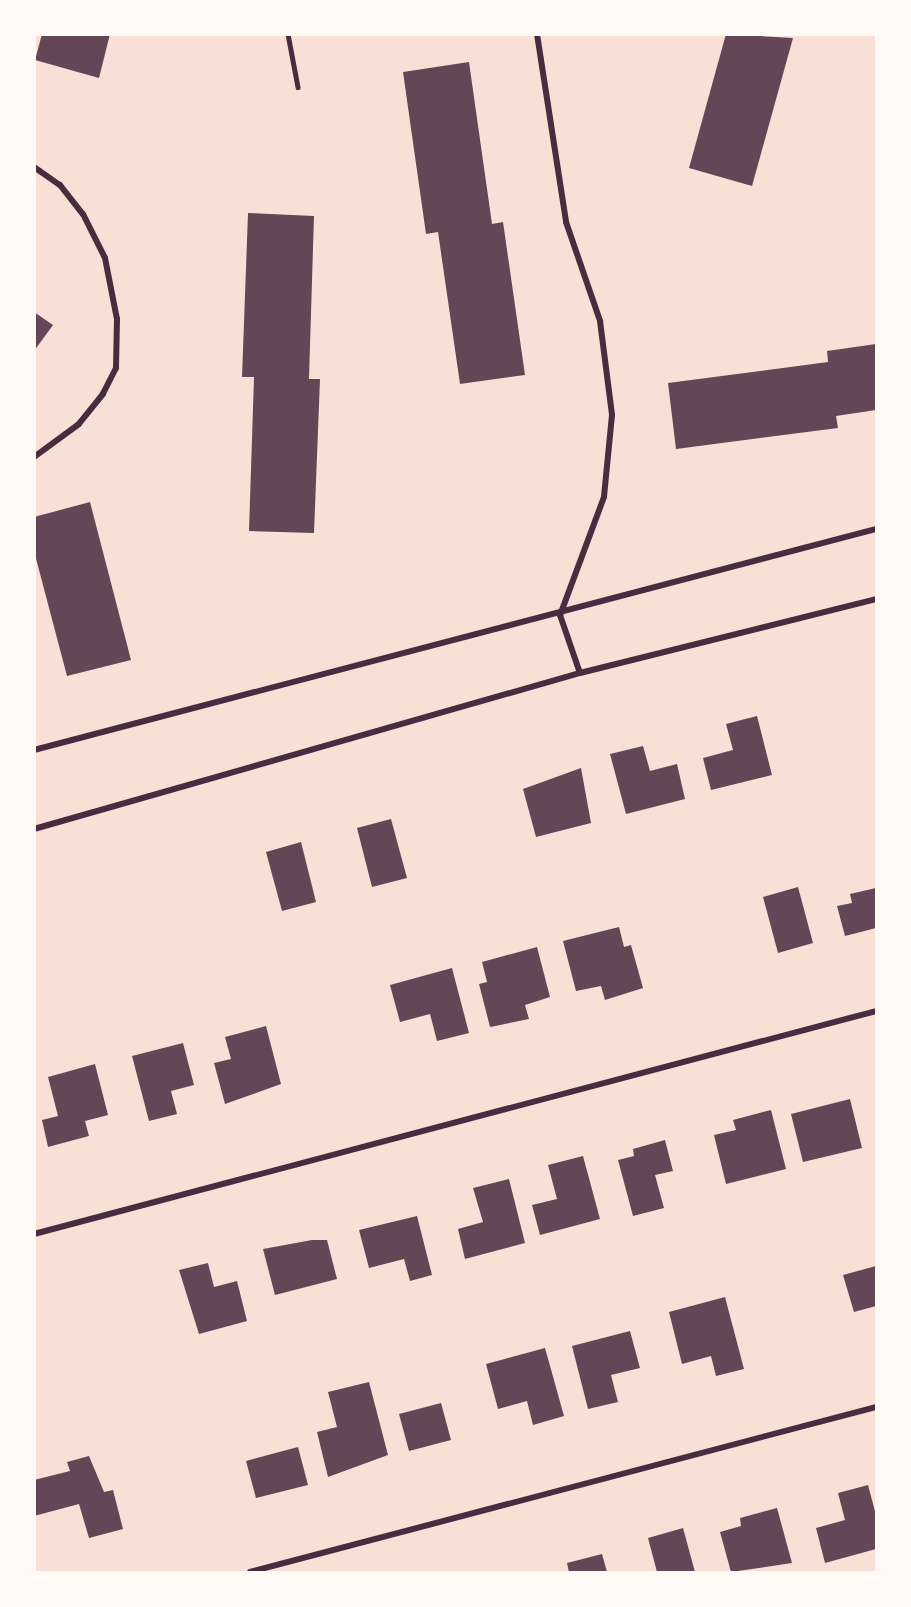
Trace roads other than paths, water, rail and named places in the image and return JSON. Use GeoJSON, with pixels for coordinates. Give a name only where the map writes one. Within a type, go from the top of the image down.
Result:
{"type":"FeatureCollection","features":[{"type":"Feature","properties":{"kind":"street"},"geometry":{"type":"LineString","coordinates":[[537,34],[566,222],[600,321],[612,415],[604,497],[560,615],[580,673]]}},
{"type":"Feature","properties":{"kind":"street"},"geometry":{"type":"LineString","coordinates":[[34,167],[60,185],[83,214],[105,258],[117,319],[116,368],[103,394],[79,424],[34,457]]}},
{"type":"Feature","properties":{"kind":"street"},"geometry":{"type":"LineString","coordinates":[[34,750],[560,615],[876,529]]}},
{"type":"Feature","properties":{"kind":"street"},"geometry":{"type":"LineString","coordinates":[[34,829],[580,673],[876,599]]}},
{"type":"Feature","properties":{"kind":"street"},"geometry":{"type":"LineString","coordinates":[[34,1234],[876,1011]]}},
{"type":"Feature","properties":{"kind":"street"},"geometry":{"type":"LineString","coordinates":[[249,1572],[876,1407]]}},
{"type":"Feature","properties":{"kind":"lane"},"geometry":{"type":"LineString","coordinates":[[288,34],[298,87]]}}]}
